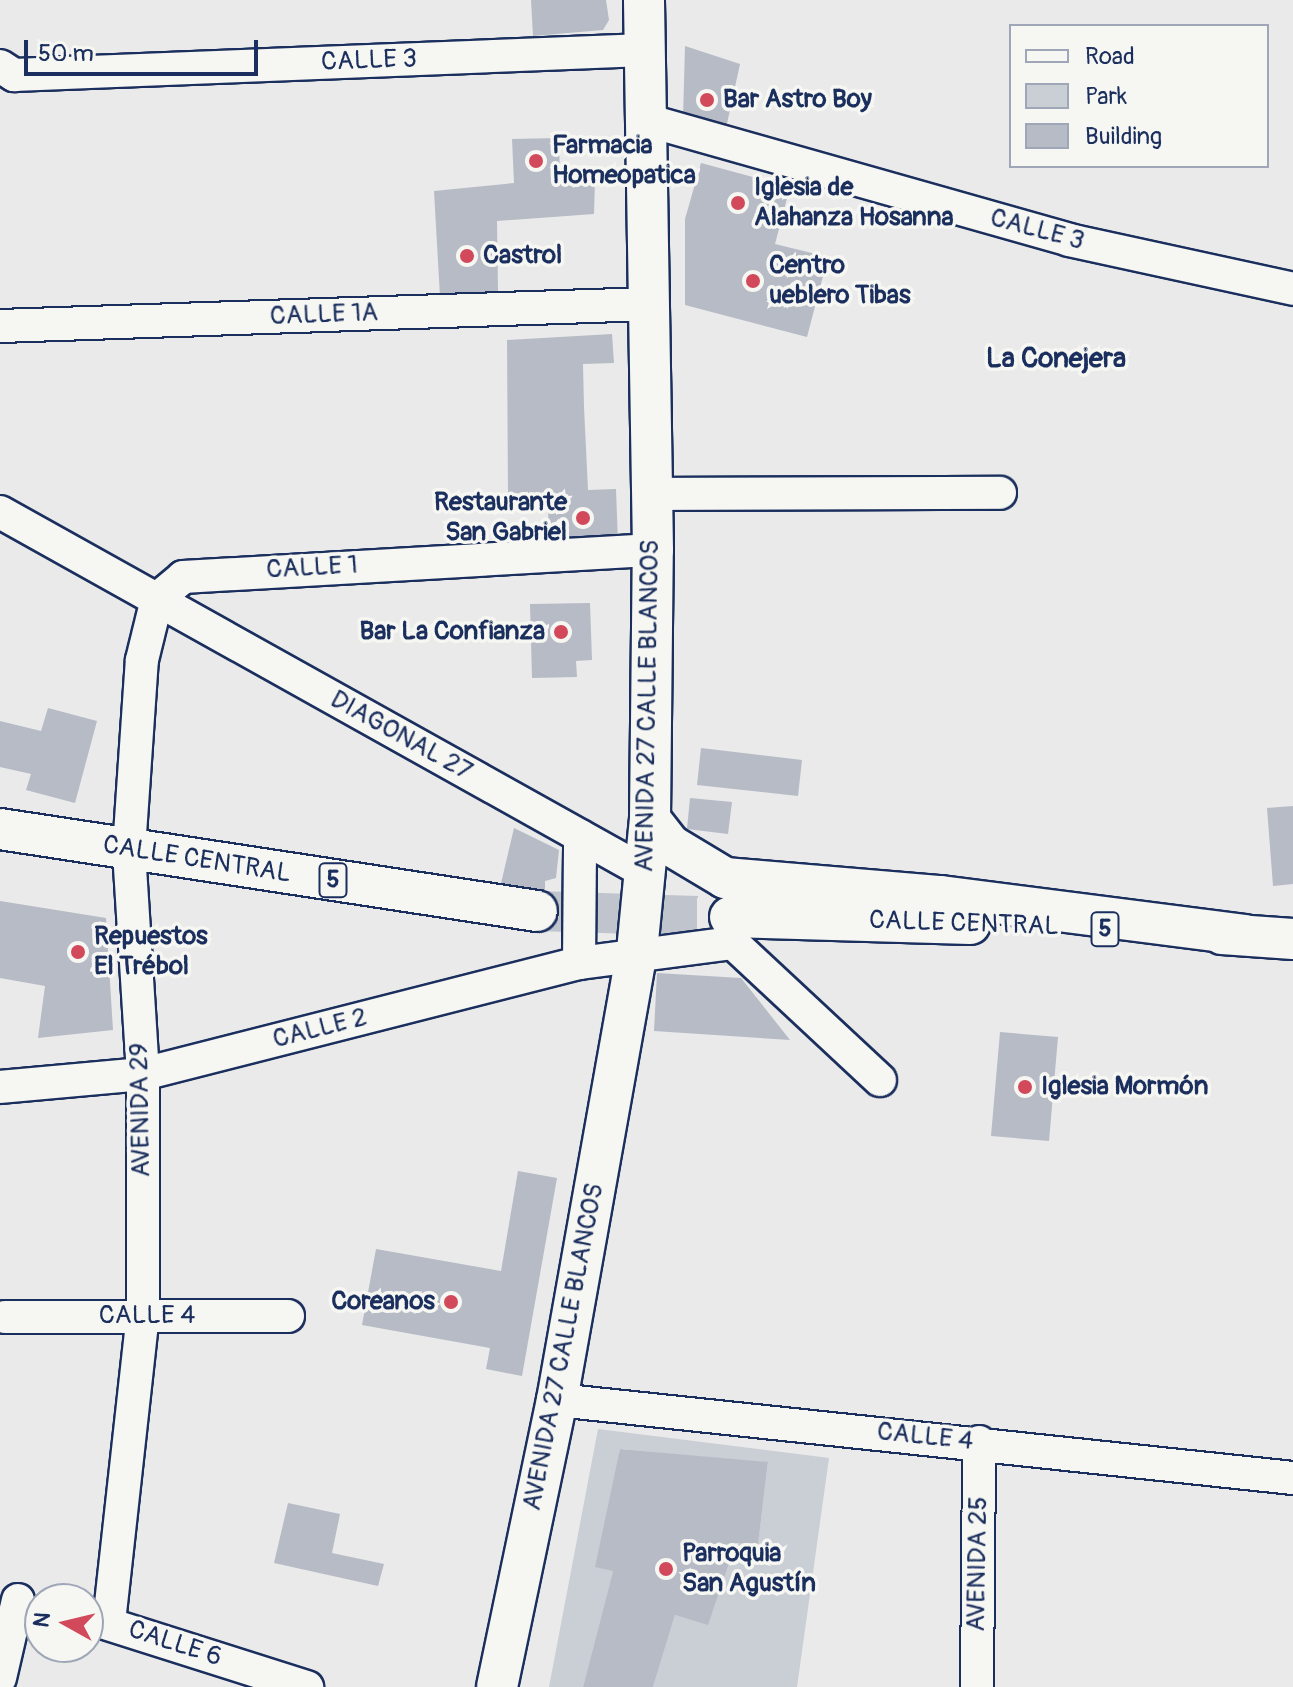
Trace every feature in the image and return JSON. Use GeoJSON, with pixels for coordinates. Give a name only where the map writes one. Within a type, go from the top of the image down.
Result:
{"type":"FeatureCollection","features":[{"type":"Feature","properties":{"kind":"main road","name":"AVENIDA 27 CALLE BLANCOS"},"geometry":{"type":"LineString","coordinates":[[497,1687],[557,1400],[637,951],[650,819],[653,550],[644,0]]}},
{"type":"Feature","properties":{"kind":"main road"},"geometry":{"type":"LineString","coordinates":[[650,819],[670,845],[725,878],[941,896],[1246,935]]}},
{"type":"Feature","properties":{"kind":"main road","name":"CALLE CENTRAL"},"geometry":{"type":"LineString","coordinates":[[0,829],[537,911]]}},
{"type":"Feature","properties":{"kind":"main road","name":"CALLE CENTRAL"},"geometry":{"type":"LineString","coordinates":[[731,930],[1246,935],[1293,939]]}},
{"type":"Feature","properties":{"kind":"street","name":"CALLE 3"},"geometry":{"type":"LineString","coordinates":[[0,66],[14,75],[645,50]]}},
{"type":"Feature","properties":{"kind":"street","name":"CALLE 3"},"geometry":{"type":"LineString","coordinates":[[646,120],[1069,240],[1293,289]]}},
{"type":"Feature","properties":{"kind":"street","name":"CALLE 1A"},"geometry":{"type":"LineString","coordinates":[[0,326],[649,304]]}},
{"type":"Feature","properties":{"kind":"street"},"geometry":{"type":"LineString","coordinates":[[652,494],[1000,493]]}},
{"type":"Feature","properties":{"kind":"street"},"geometry":{"type":"LineString","coordinates":[[0,512],[157,599]]}},
{"type":"Feature","properties":{"kind":"street","name":"CALLE 1"},"geometry":{"type":"LineString","coordinates":[[157,599],[183,577],[653,550]]}},
{"type":"Feature","properties":{"kind":"street","name":"DIAGONAL 27"},"geometry":{"type":"LineString","coordinates":[[157,599],[645,872]]}},
{"type":"Feature","properties":{"kind":"street","name":"AVENIDA 29"},"geometry":{"type":"LineString","coordinates":[[103,1583],[143,1316],[143,1074],[129,849],[142,660],[157,599]]}},
{"type":"Feature","properties":{"kind":"street"},"geometry":{"type":"LineString","coordinates":[[579,963],[580,836]]}},
{"type":"Feature","properties":{"kind":"street"},"geometry":{"type":"LineString","coordinates":[[731,930],[880,1080]]}},
{"type":"Feature","properties":{"kind":"street","name":"CALLE 2"},"geometry":{"type":"LineString","coordinates":[[0,1087],[143,1074],[579,963],[731,930]]}},
{"type":"Feature","properties":{"kind":"street","name":"CALLE 4"},"geometry":{"type":"LineString","coordinates":[[5,1317],[288,1316]]}},
{"type":"Feature","properties":{"kind":"street","name":"CALLE 4"},"geometry":{"type":"LineString","coordinates":[[557,1400],[979,1442],[1293,1478]]}},
{"type":"Feature","properties":{"kind":"street","name":"AVENIDA 25"},"geometry":{"type":"LineString","coordinates":[[977,1687],[979,1442]]}},
{"type":"Feature","properties":{"kind":"street"},"geometry":{"type":"LineString","coordinates":[[0,1678],[19,1600]]}},
{"type":"Feature","properties":{"kind":"street","name":"CALLE 6"},"geometry":{"type":"LineString","coordinates":[[104,1622],[307,1687]]}},
{"type":"Feature","properties":{"kind":"green space"},"geometry":{"type":"Polygon","coordinates":[[[598,1429],[829,1458],[797,1687],[653,1687],[675,1615],[708,1624],[736,1543],[758,1544],[768,1463],[620,1449],[609,1512],[613,1571],[583,1687],[549,1687],[598,1429]]]}},
{"type":"Feature","properties":{"kind":"building"},"geometry":{"type":"Polygon","coordinates":[[[531,0],[606,0],[609,20],[603,30],[533,36],[531,0]]]}},
{"type":"Feature","properties":{"kind":"building","name":"Bar Astro Boy"},"geometry":{"type":"Polygon","coordinates":[[[685,46],[740,64],[726,128],[683,119],[685,46]]]}},
{"type":"Feature","properties":{"kind":"building","name":"Castrol"},"geometry":{"type":"Polygon","coordinates":[[[559,138],[560,182],[595,179],[594,214],[497,221],[498,291],[440,297],[434,191],[514,183],[512,139],[559,138]]]}},
{"type":"Feature","properties":{"kind":"building","name":"Centro ueblero Tibas"},"geometry":{"type":"Polygon","coordinates":[[[701,163],[790,187],[775,244],[828,257],[807,337],[685,305],[685,219],[701,163]]]}},
{"type":"Feature","properties":{"kind":"building"},"geometry":{"type":"Polygon","coordinates":[[[612,334],[614,363],[583,364],[584,407],[588,490],[616,489],[618,543],[550,547],[547,493],[508,494],[507,340],[612,334]]]}},
{"type":"Feature","properties":{"kind":"building","name":"Bar La Confianza"},"geometry":{"type":"Polygon","coordinates":[[[590,603],[592,660],[576,661],[577,677],[532,678],[530,604],[590,603]]]}},
{"type":"Feature","properties":{"kind":"building"},"geometry":{"type":"Polygon","coordinates":[[[48,708],[97,721],[75,803],[26,790],[31,774],[0,767],[0,721],[41,731],[48,708]]]}},
{"type":"Feature","properties":{"kind":"building"},"geometry":{"type":"Polygon","coordinates":[[[701,748],[802,760],[798,796],[697,785],[701,748]]]}},
{"type":"Feature","properties":{"kind":"building"},"geometry":{"type":"Polygon","coordinates":[[[690,798],[732,802],[728,834],[687,829],[690,798]]]}},
{"type":"Feature","properties":{"kind":"building"},"geometry":{"type":"Polygon","coordinates":[[[1293,806],[1293,884],[1273,886],[1267,808],[1293,806]]]}},
{"type":"Feature","properties":{"kind":"building"},"geometry":{"type":"Polygon","coordinates":[[[514,828],[559,850],[556,878],[545,881],[545,897],[499,892],[514,828]]]}},
{"type":"Feature","properties":{"kind":"building","name":"Repuestos El Trébol"},"geometry":{"type":"Polygon","coordinates":[[[0,901],[106,918],[113,1030],[38,1038],[45,986],[0,978],[0,901]]]}},
{"type":"Feature","properties":{"kind":"building"},"geometry":{"type":"Polygon","coordinates":[[[657,973],[741,978],[790,1040],[654,1031],[657,973]]]}},
{"type":"Feature","properties":{"kind":"building","name":"Iglesia Mormón"},"geometry":{"type":"Polygon","coordinates":[[[1000,1032],[1058,1037],[1049,1141],[991,1136],[1000,1032]]]}},
{"type":"Feature","properties":{"kind":"building","name":"Coreanos"},"geometry":{"type":"Polygon","coordinates":[[[518,1171],[557,1178],[522,1376],[486,1369],[490,1348],[362,1325],[376,1249],[501,1271],[518,1171]]]}},
{"type":"Feature","properties":{"kind":"building","name":"Parroquia San Agustín"},"geometry":{"type":"Polygon","coordinates":[[[620,1449],[768,1462],[758,1545],[736,1543],[708,1625],[675,1615],[653,1687],[583,1687],[613,1571],[595,1567],[620,1449]]]}},
{"type":"Feature","properties":{"kind":"building"},"geometry":{"type":"Polygon","coordinates":[[[288,1503],[340,1514],[332,1553],[384,1564],[378,1586],[274,1563],[288,1503]]]}},
{"type":"Feature","properties":{"kind":"tunnel"},"geometry":{"type":"LineString","coordinates":[[537,911],[730,917]]}},
{"type":"Feature","properties":{"kind":"place","name":"Bar Astro Boy"},"geometry":{"type":"Point","coordinates":[707,100]}},
{"type":"Feature","properties":{"kind":"place","name":"Farmacia Homeopatica"},"geometry":{"type":"Point","coordinates":[536,161]}},
{"type":"Feature","properties":{"kind":"place","name":"Iglesia de Alahanza Hosanna"},"geometry":{"type":"Point","coordinates":[738,203]}},
{"type":"Feature","properties":{"kind":"place","name":"Castrol"},"geometry":{"type":"Point","coordinates":[467,256]}},
{"type":"Feature","properties":{"kind":"place","name":"Centro ueblero Tibas"},"geometry":{"type":"Point","coordinates":[753,281]}},
{"type":"Feature","properties":{"kind":"place","name":"Restaurante San Gabriel"},"geometry":{"type":"Point","coordinates":[583,518]}},
{"type":"Feature","properties":{"kind":"place","name":"Bar La Confianza"},"geometry":{"type":"Point","coordinates":[561,632]}},
{"type":"Feature","properties":{"kind":"place","name":"Repuestos El Trébol"},"geometry":{"type":"Point","coordinates":[78,952]}},
{"type":"Feature","properties":{"kind":"place","name":"Iglesia Mormón"},"geometry":{"type":"Point","coordinates":[1025,1087]}},
{"type":"Feature","properties":{"kind":"place","name":"Coreanos"},"geometry":{"type":"Point","coordinates":[451,1302]}},
{"type":"Feature","properties":{"kind":"place","name":"Parroquia San Agustín"},"geometry":{"type":"Point","coordinates":[666,1569]}},
{"type":"Feature","properties":{"kind":"district","name":"La Conejera"},"geometry":{"type":"Point","coordinates":[1056,359]}}]}
